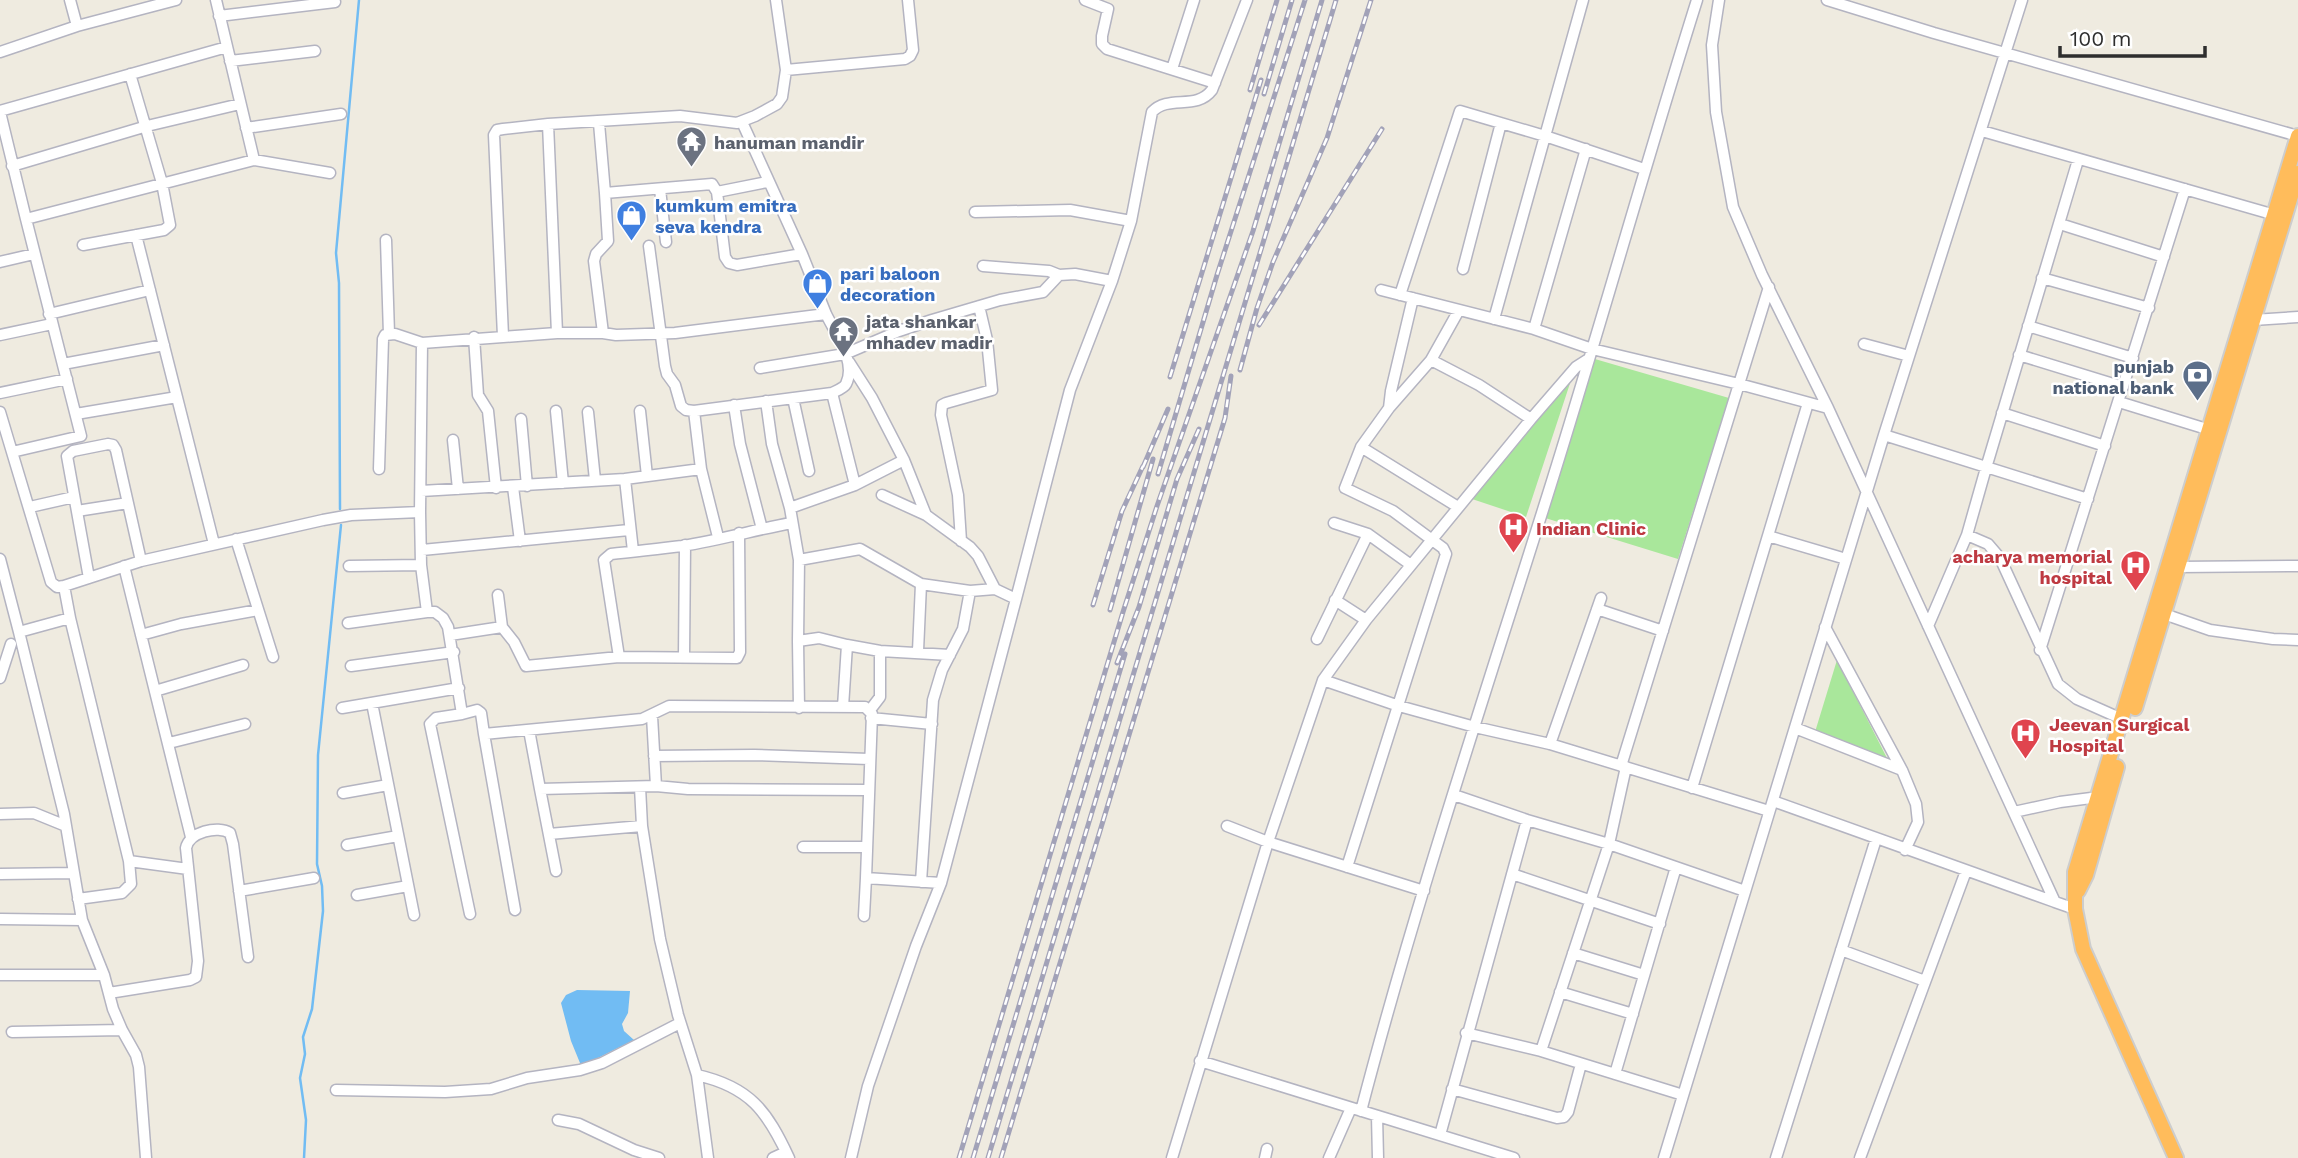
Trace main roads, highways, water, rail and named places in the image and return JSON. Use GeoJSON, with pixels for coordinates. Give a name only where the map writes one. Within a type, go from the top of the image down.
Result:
{"type":"FeatureCollection","features":[{"type":"Feature","properties":{"kind":"highway"},"geometry":{"type":"LineString","coordinates":[[2176,1158],[2083,949],[2075,902],[2075,872],[2298,136]]}},
{"type":"Feature","properties":{"kind":"highway"},"geometry":{"type":"LineString","coordinates":[[2075,902],[2086,875],[2298,173]]}},
{"type":"Feature","properties":{"kind":"water"},"geometry":{"type":"Polygon","coordinates":[[[577,990],[630,991],[628,1013],[622,1024],[624,1031],[634,1040],[588,1063],[580,1063],[561,1003],[566,995],[577,990]]]}},
{"type":"Feature","properties":{"kind":"waterway"},"geometry":{"type":"LineString","coordinates":[[340,509],[339,283],[336,253],[359,0]]}},
{"type":"Feature","properties":{"kind":"waterway"},"geometry":{"type":"LineString","coordinates":[[304,1158],[306,1120],[300,1078],[305,1054],[303,1037],[312,1009],[323,911],[322,886],[317,864],[318,755],[341,525]]}},
{"type":"Feature","properties":{"kind":"railway"},"geometry":{"type":"LineString","coordinates":[[1250,90],[1277,0]]}},
{"type":"Feature","properties":{"kind":"railway"},"geometry":{"type":"LineString","coordinates":[[1264,94],[1292,0]]}},
{"type":"Feature","properties":{"kind":"railway"},"geometry":{"type":"LineString","coordinates":[[1158,474],[1217,275],[1305,0]]}},
{"type":"Feature","properties":{"kind":"railway"},"geometry":{"type":"LineString","coordinates":[[959,1158],[1123,612],[1253,231],[1322,0]]}},
{"type":"Feature","properties":{"kind":"railway"},"geometry":{"type":"LineString","coordinates":[[988,1158],[1336,0]]}},
{"type":"Feature","properties":{"kind":"railway"},"geometry":{"type":"LineString","coordinates":[[1240,370],[1273,262],[1327,138],[1371,0]]}},
{"type":"Feature","properties":{"kind":"railway"},"geometry":{"type":"LineString","coordinates":[[1170,377],[1261,80]]}},
{"type":"Feature","properties":{"kind":"railway"},"geometry":{"type":"LineString","coordinates":[[1259,325],[1382,129]]}},
{"type":"Feature","properties":{"kind":"railway"},"geometry":{"type":"LineString","coordinates":[[1001,1158],[1225,418],[1231,376]]}},
{"type":"Feature","properties":{"kind":"railway"},"geometry":{"type":"LineString","coordinates":[[1143,467],[1168,409]]}},
{"type":"Feature","properties":{"kind":"railway"},"geometry":{"type":"LineString","coordinates":[[1117,663],[1139,607],[1177,479],[1199,429]]}},
{"type":"Feature","properties":{"kind":"railway"},"geometry":{"type":"LineString","coordinates":[[1110,610],[1153,459]]}},
{"type":"Feature","properties":{"kind":"railway"},"geometry":{"type":"LineString","coordinates":[[1093,605],[1122,511],[1143,466]]}},
{"type":"Feature","properties":{"kind":"railway"},"geometry":{"type":"LineString","coordinates":[[973,1158],[1125,654]]}},
{"type":"Feature","properties":{"kind":"place","name":"hanuman mandir"},"geometry":{"type":"Point","coordinates":[691,169]}},
{"type":"Feature","properties":{"kind":"place","name":"kumkum emitra seva kendra"},"geometry":{"type":"Point","coordinates":[632,242]}},
{"type":"Feature","properties":{"kind":"place","name":"pari baloon decoration"},"geometry":{"type":"Point","coordinates":[817,310]}},
{"type":"Feature","properties":{"kind":"place","name":"jata shankar mhadev madir"},"geometry":{"type":"Point","coordinates":[843,358]}},
{"type":"Feature","properties":{"kind":"place","name":"punjab national bank"},"geometry":{"type":"Point","coordinates":[2197,403]}},
{"type":"Feature","properties":{"kind":"place","name":"Indian Clinic"},"geometry":{"type":"Point","coordinates":[1513,555]}},
{"type":"Feature","properties":{"kind":"place","name":"acharya memorial hospital"},"geometry":{"type":"Point","coordinates":[2135,593]}},
{"type":"Feature","properties":{"kind":"place","name":"Jeevan Surgical Hospital"},"geometry":{"type":"Point","coordinates":[2026,761]}}]}
